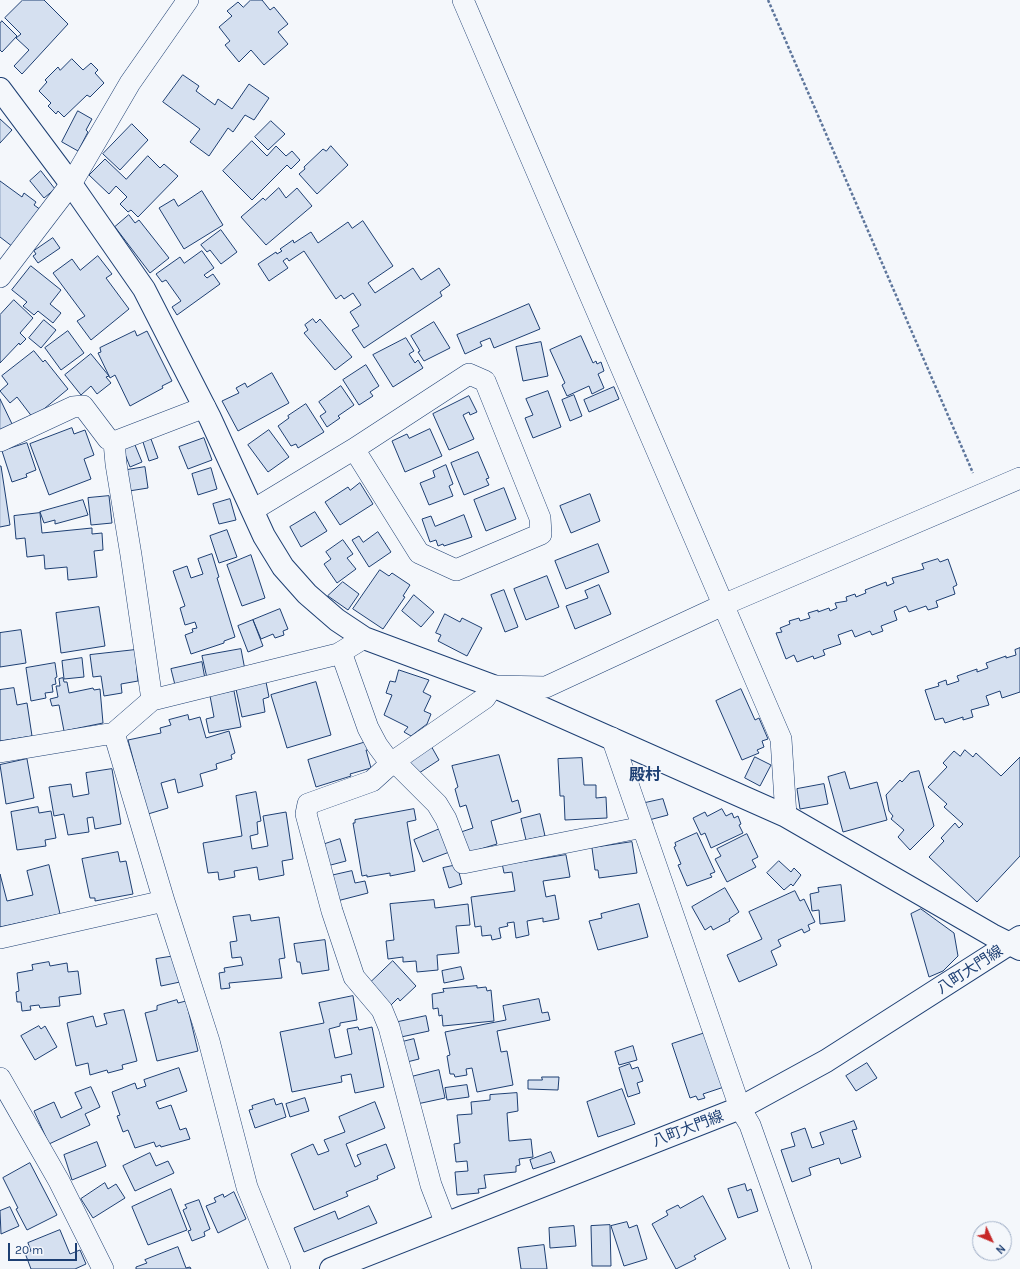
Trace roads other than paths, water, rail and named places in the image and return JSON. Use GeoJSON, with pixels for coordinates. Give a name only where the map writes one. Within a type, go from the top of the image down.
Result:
{"type":"FeatureCollection","features":[{"type":"Feature","properties":{"kind":"street"},"geometry":{"type":"LineString","coordinates":[[0,277],[71,184],[130,83],[188,0]]}},
{"type":"Feature","properties":{"kind":"street"},"geometry":{"type":"LineString","coordinates":[[462,0],[781,739],[786,816]]}},
{"type":"Feature","properties":{"kind":"street"},"geometry":{"type":"LineString","coordinates":[[0,90],[71,184],[144,289],[205,407],[264,536],[283,567],[307,594],[337,620],[364,638],[493,686],[786,816],[992,935],[1017,943]]}},
{"type":"Feature","properties":{"kind":"street"},"geometry":{"type":"LineString","coordinates":[[253,510],[354,449],[469,374],[485,381],[540,518],[541,534],[456,570],[419,553],[354,449]]}},
{"type":"Feature","properties":{"kind":"street"},"geometry":{"type":"LineString","coordinates":[[0,441],[73,407],[83,406],[108,438],[114,442]]}},
{"type":"Feature","properties":{"kind":"street"},"geometry":{"type":"LineString","coordinates":[[114,442],[205,407]]}},
{"type":"Feature","properties":{"kind":"street"},"geometry":{"type":"LineString","coordinates":[[114,442],[116,464],[152,700]]}},
{"type":"Feature","properties":{"kind":"street"},"geometry":{"type":"LineString","coordinates":[[493,686],[546,687],[723,605],[1020,478]]}},
{"type":"Feature","properties":{"kind":"street"},"geometry":{"type":"LineString","coordinates":[[0,752],[114,733],[152,700],[342,652],[364,638]]}},
{"type":"Feature","properties":{"kind":"street"},"geometry":{"type":"LineString","coordinates":[[342,652],[368,728],[377,745],[392,762],[437,804],[446,819],[463,863],[643,827]]}},
{"type":"Feature","properties":{"kind":"street"},"geometry":{"type":"LineString","coordinates":[[446,1224],[430,1185],[389,1027],[382,1010],[354,977],[332,911],[306,814],[308,804],[372,781],[392,762],[484,698],[493,686]]}},
{"type":"Feature","properties":{"kind":"street"},"geometry":{"type":"LineString","coordinates":[[114,733],[164,901],[209,1041],[247,1187],[280,1269]]}},
{"type":"Feature","properties":{"kind":"street"},"geometry":{"type":"LineString","coordinates":[[612,738],[740,1108],[750,1125],[801,1269]]}},
{"type":"Feature","properties":{"kind":"street"},"geometry":{"type":"LineString","coordinates":[[0,938],[164,901]]}},
{"type":"Feature","properties":{"kind":"street","name":"八町大門線"},"geometry":{"type":"LineString","coordinates":[[331,1269],[740,1108],[826,1061],[1017,943]]}},
{"type":"Feature","properties":{"kind":"street"},"geometry":{"type":"LineString","coordinates":[[0,1078],[59,1181],[103,1269]]}},
{"type":"Feature","properties":{"kind":"district","name":"殿村"},"geometry":{"type":"Point","coordinates":[645,775]}}]}
